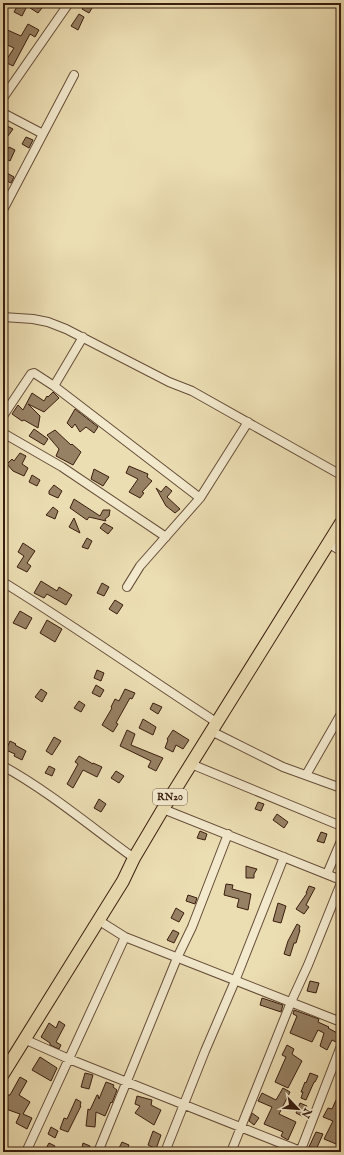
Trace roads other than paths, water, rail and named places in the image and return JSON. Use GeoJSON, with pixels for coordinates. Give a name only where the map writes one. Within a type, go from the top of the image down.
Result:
{"type":"FeatureCollection","features":[{"type":"Feature","properties":{"kind":"main road","name":"RN20"},"geometry":{"type":"LineString","coordinates":[[3,1074],[122,881],[163,809],[341,523]]}},
{"type":"Feature","properties":{"kind":"street"},"geometry":{"type":"LineString","coordinates":[[3,98],[69,3]]}},
{"type":"Feature","properties":{"kind":"street"},"geometry":{"type":"LineString","coordinates":[[3,210],[74,75]]}},
{"type":"Feature","properties":{"kind":"street"},"geometry":{"type":"LineString","coordinates":[[3,113],[43,134]]}},
{"type":"Feature","properties":{"kind":"street"},"geometry":{"type":"LineString","coordinates":[[3,317],[33,319],[48,322],[83,337],[169,382],[192,391],[341,475]]}},
{"type":"Feature","properties":{"kind":"street"},"geometry":{"type":"LineString","coordinates":[[54,386],[83,337]]}},
{"type":"Feature","properties":{"kind":"street"},"geometry":{"type":"LineString","coordinates":[[3,416],[30,374],[34,373],[54,386],[200,498]]}},
{"type":"Feature","properties":{"kind":"street"},"geometry":{"type":"LineString","coordinates":[[127,587],[140,566],[200,498],[248,422]]}},
{"type":"Feature","properties":{"kind":"street"},"geometry":{"type":"LineString","coordinates":[[3,433],[62,467],[166,537]]}},
{"type":"Feature","properties":{"kind":"street"},"geometry":{"type":"LineString","coordinates":[[328,543],[341,551]]}},
{"type":"Feature","properties":{"kind":"street"},"geometry":{"type":"LineString","coordinates":[[3,582],[102,647],[214,726],[283,767],[341,788]]}},
{"type":"Feature","properties":{"kind":"street"},"geometry":{"type":"LineString","coordinates":[[306,775],[341,714]]}},
{"type":"Feature","properties":{"kind":"street"},"geometry":{"type":"LineString","coordinates":[[191,764],[341,826]]}},
{"type":"Feature","properties":{"kind":"street"},"geometry":{"type":"LineString","coordinates":[[3,766],[63,805],[134,858]]}},
{"type":"Feature","properties":{"kind":"street"},"geometry":{"type":"LineString","coordinates":[[163,809],[327,874],[341,881],[231,1152]]}},
{"type":"Feature","properties":{"kind":"street"},"geometry":{"type":"LineString","coordinates":[[98,1152],[177,958],[192,928],[228,834]]}},
{"type":"Feature","properties":{"kind":"street"},"geometry":{"type":"LineString","coordinates":[[327,874],[341,841]]}},
{"type":"Feature","properties":{"kind":"street"},"geometry":{"type":"LineString","coordinates":[[165,1152],[284,857]]}},
{"type":"Feature","properties":{"kind":"street"},"geometry":{"type":"LineString","coordinates":[[98,920],[125,937],[341,1022]]}},
{"type":"Feature","properties":{"kind":"street"},"geometry":{"type":"LineString","coordinates":[[26,1152],[125,937]]}},
{"type":"Feature","properties":{"kind":"street"},"geometry":{"type":"LineString","coordinates":[[24,1039],[69,1060],[301,1152],[341,1046]]}}]}
